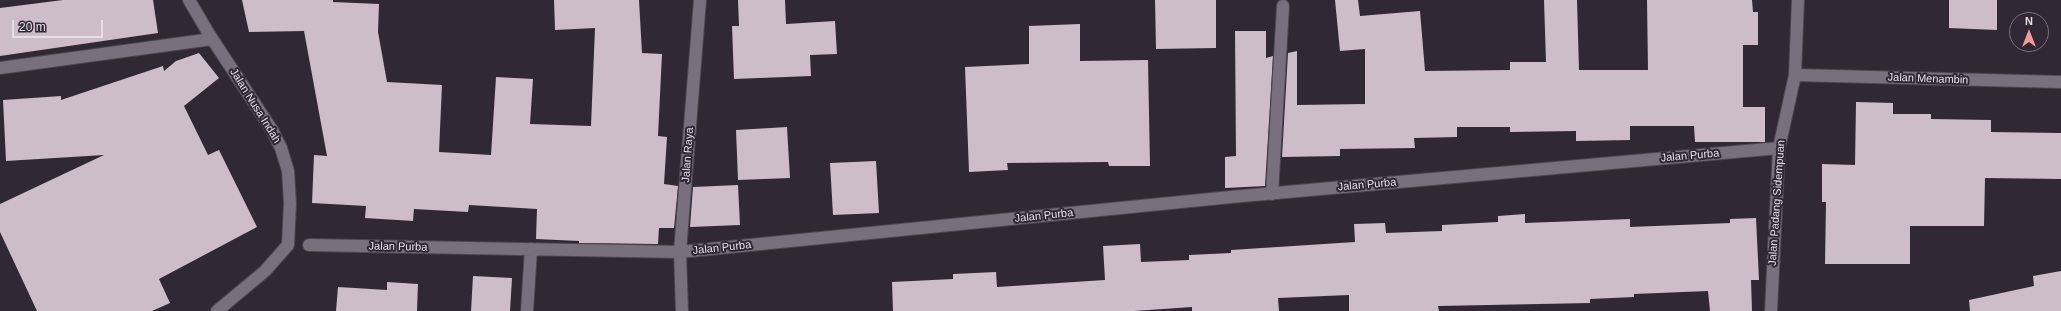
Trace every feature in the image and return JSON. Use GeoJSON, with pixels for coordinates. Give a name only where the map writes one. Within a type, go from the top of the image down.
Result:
{"type":"FeatureCollection","features":[{"type":"Feature","properties":{"kind":"street","name":"Jalan Nusa Indah"},"geometry":{"type":"LineString","coordinates":[[189,0],[212,39],[272,130],[278,142],[288,171],[290,203],[288,245],[264,271],[217,311]]}},
{"type":"Feature","properties":{"kind":"street","name":"Jalan Raya"},"geometry":{"type":"LineString","coordinates":[[682,311],[680,252],[700,0]]}},
{"type":"Feature","properties":{"kind":"street","name":"Jalan Padang Sidempuan"},"geometry":{"type":"LineString","coordinates":[[1771,311],[1779,148],[1795,75],[1798,0]]}},
{"type":"Feature","properties":{"kind":"street"},"geometry":{"type":"LineString","coordinates":[[1272,194],[1283,6]]}},
{"type":"Feature","properties":{"kind":"street"},"geometry":{"type":"LineString","coordinates":[[0,68],[212,39]]}},
{"type":"Feature","properties":{"kind":"street","name":"Jalan Menambin"},"geometry":{"type":"LineString","coordinates":[[1795,75],[2061,82]]}},
{"type":"Feature","properties":{"kind":"street","name":"Jalan Purba"},"geometry":{"type":"LineString","coordinates":[[309,245],[680,252],[1272,194],[1779,148]]}},
{"type":"Feature","properties":{"kind":"street"},"geometry":{"type":"LineString","coordinates":[[527,311],[530,249]]}},
{"type":"Feature","properties":{"kind":"building"},"geometry":{"type":"Polygon","coordinates":[[[63,0],[153,0],[158,33],[0,56],[0,8],[63,0]]]}},
{"type":"Feature","properties":{"kind":"building"},"geometry":{"type":"Polygon","coordinates":[[[242,0],[333,0],[333,2],[379,4],[378,32],[387,82],[442,85],[439,152],[491,155],[496,77],[533,79],[530,124],[591,126],[595,28],[555,30],[554,0],[639,0],[642,53],[662,54],[658,136],[667,137],[664,184],[678,186],[674,228],[659,228],[658,244],[579,243],[579,241],[536,239],[537,209],[469,205],[468,212],[414,209],[413,221],[365,218],[366,206],[312,203],[314,155],[327,156],[304,31],[249,32],[242,0]]]}},
{"type":"Feature","properties":{"kind":"building"},"geometry":{"type":"Polygon","coordinates":[[[738,0],[785,0],[786,24],[835,21],[837,54],[810,55],[811,76],[734,79],[732,26],[739,26],[738,0]]]}},
{"type":"Feature","properties":{"kind":"building"},"geometry":{"type":"Polygon","coordinates":[[[1155,0],[1216,0],[1216,48],[1156,49],[1155,0]]]}},
{"type":"Feature","properties":{"kind":"building"},"geometry":{"type":"Polygon","coordinates":[[[1335,0],[1358,0],[1360,16],[1420,11],[1425,71],[1510,70],[1510,62],[1546,62],[1544,0],[1577,0],[1579,70],[1648,70],[1647,0],[1752,0],[1753,12],[1758,12],[1758,45],[1743,45],[1743,107],[1765,107],[1765,142],[1695,142],[1694,126],[1630,126],[1630,140],[1576,141],[1576,131],[1510,132],[1510,127],[1457,127],[1457,137],[1414,138],[1415,148],[1340,149],[1340,156],[1282,157],[1288,53],[1297,51],[1297,105],[1365,104],[1365,49],[1340,51],[1335,0]]]}},
{"type":"Feature","properties":{"kind":"building"},"geometry":{"type":"Polygon","coordinates":[[[1949,0],[1997,0],[1997,30],[1949,28],[1949,0]]]}},
{"type":"Feature","properties":{"kind":"building"},"geometry":{"type":"Polygon","coordinates":[[[1080,24],[1080,61],[1148,60],[1150,166],[1109,166],[1108,162],[1007,163],[1008,170],[969,172],[965,67],[1029,64],[1029,26],[1080,24]]]}},
{"type":"Feature","properties":{"kind":"building"},"geometry":{"type":"Polygon","coordinates":[[[1235,31],[1266,31],[1266,58],[1273,56],[1265,186],[1225,188],[1225,157],[1236,156],[1235,31]]]}},
{"type":"Feature","properties":{"kind":"building"},"geometry":{"type":"Polygon","coordinates":[[[199,53],[219,78],[184,106],[208,155],[219,150],[257,227],[159,279],[170,303],[152,311],[37,311],[0,232],[0,204],[104,155],[6,161],[3,100],[61,96],[61,100],[163,66],[164,71],[176,61],[199,53]]]}},
{"type":"Feature","properties":{"kind":"building"},"geometry":{"type":"Polygon","coordinates":[[[1856,102],[1893,103],[1893,114],[1931,114],[1931,119],[1991,120],[1991,132],[2061,133],[2061,179],[1985,178],[1984,226],[1910,226],[1910,264],[1825,264],[1826,202],[1822,202],[1822,164],[1855,165],[1856,102]]]}},
{"type":"Feature","properties":{"kind":"building"},"geometry":{"type":"Polygon","coordinates":[[[787,127],[790,178],[738,180],[736,130],[787,127]]]}},
{"type":"Feature","properties":{"kind":"building"},"geometry":{"type":"Polygon","coordinates":[[[876,161],[879,213],[833,215],[830,163],[876,161]]]}},
{"type":"Feature","properties":{"kind":"building"},"geometry":{"type":"Polygon","coordinates":[[[738,185],[740,225],[690,227],[693,187],[738,185]]]}},
{"type":"Feature","properties":{"kind":"building"},"geometry":{"type":"Polygon","coordinates":[[[1525,214],[1525,223],[1630,219],[1630,227],[1730,223],[1730,219],[1756,218],[1759,280],[1751,280],[1752,311],[1710,311],[1708,291],[1634,294],[1634,297],[1590,299],[1590,303],[1438,306],[1439,311],[1349,311],[1349,295],[1278,298],[1279,311],[1192,311],[1192,307],[1134,311],[893,311],[892,282],[953,279],[953,274],[996,272],[997,287],[1105,280],[1103,246],[1140,244],[1141,262],[1189,260],[1189,255],[1231,253],[1231,250],[1355,242],[1354,224],[1385,223],[1386,233],[1442,231],[1442,225],[1498,222],[1498,216],[1525,214]]]}},
{"type":"Feature","properties":{"kind":"building"},"geometry":{"type":"Polygon","coordinates":[[[2061,271],[2061,311],[1970,311],[1969,300],[2034,286],[2033,276],[2061,271]]]}},
{"type":"Feature","properties":{"kind":"building"},"geometry":{"type":"Polygon","coordinates":[[[473,276],[512,278],[510,311],[471,311],[473,276]]]}},
{"type":"Feature","properties":{"kind":"building"},"geometry":{"type":"Polygon","coordinates":[[[387,282],[418,284],[417,311],[336,311],[338,287],[387,290],[387,282]]]}}]}
